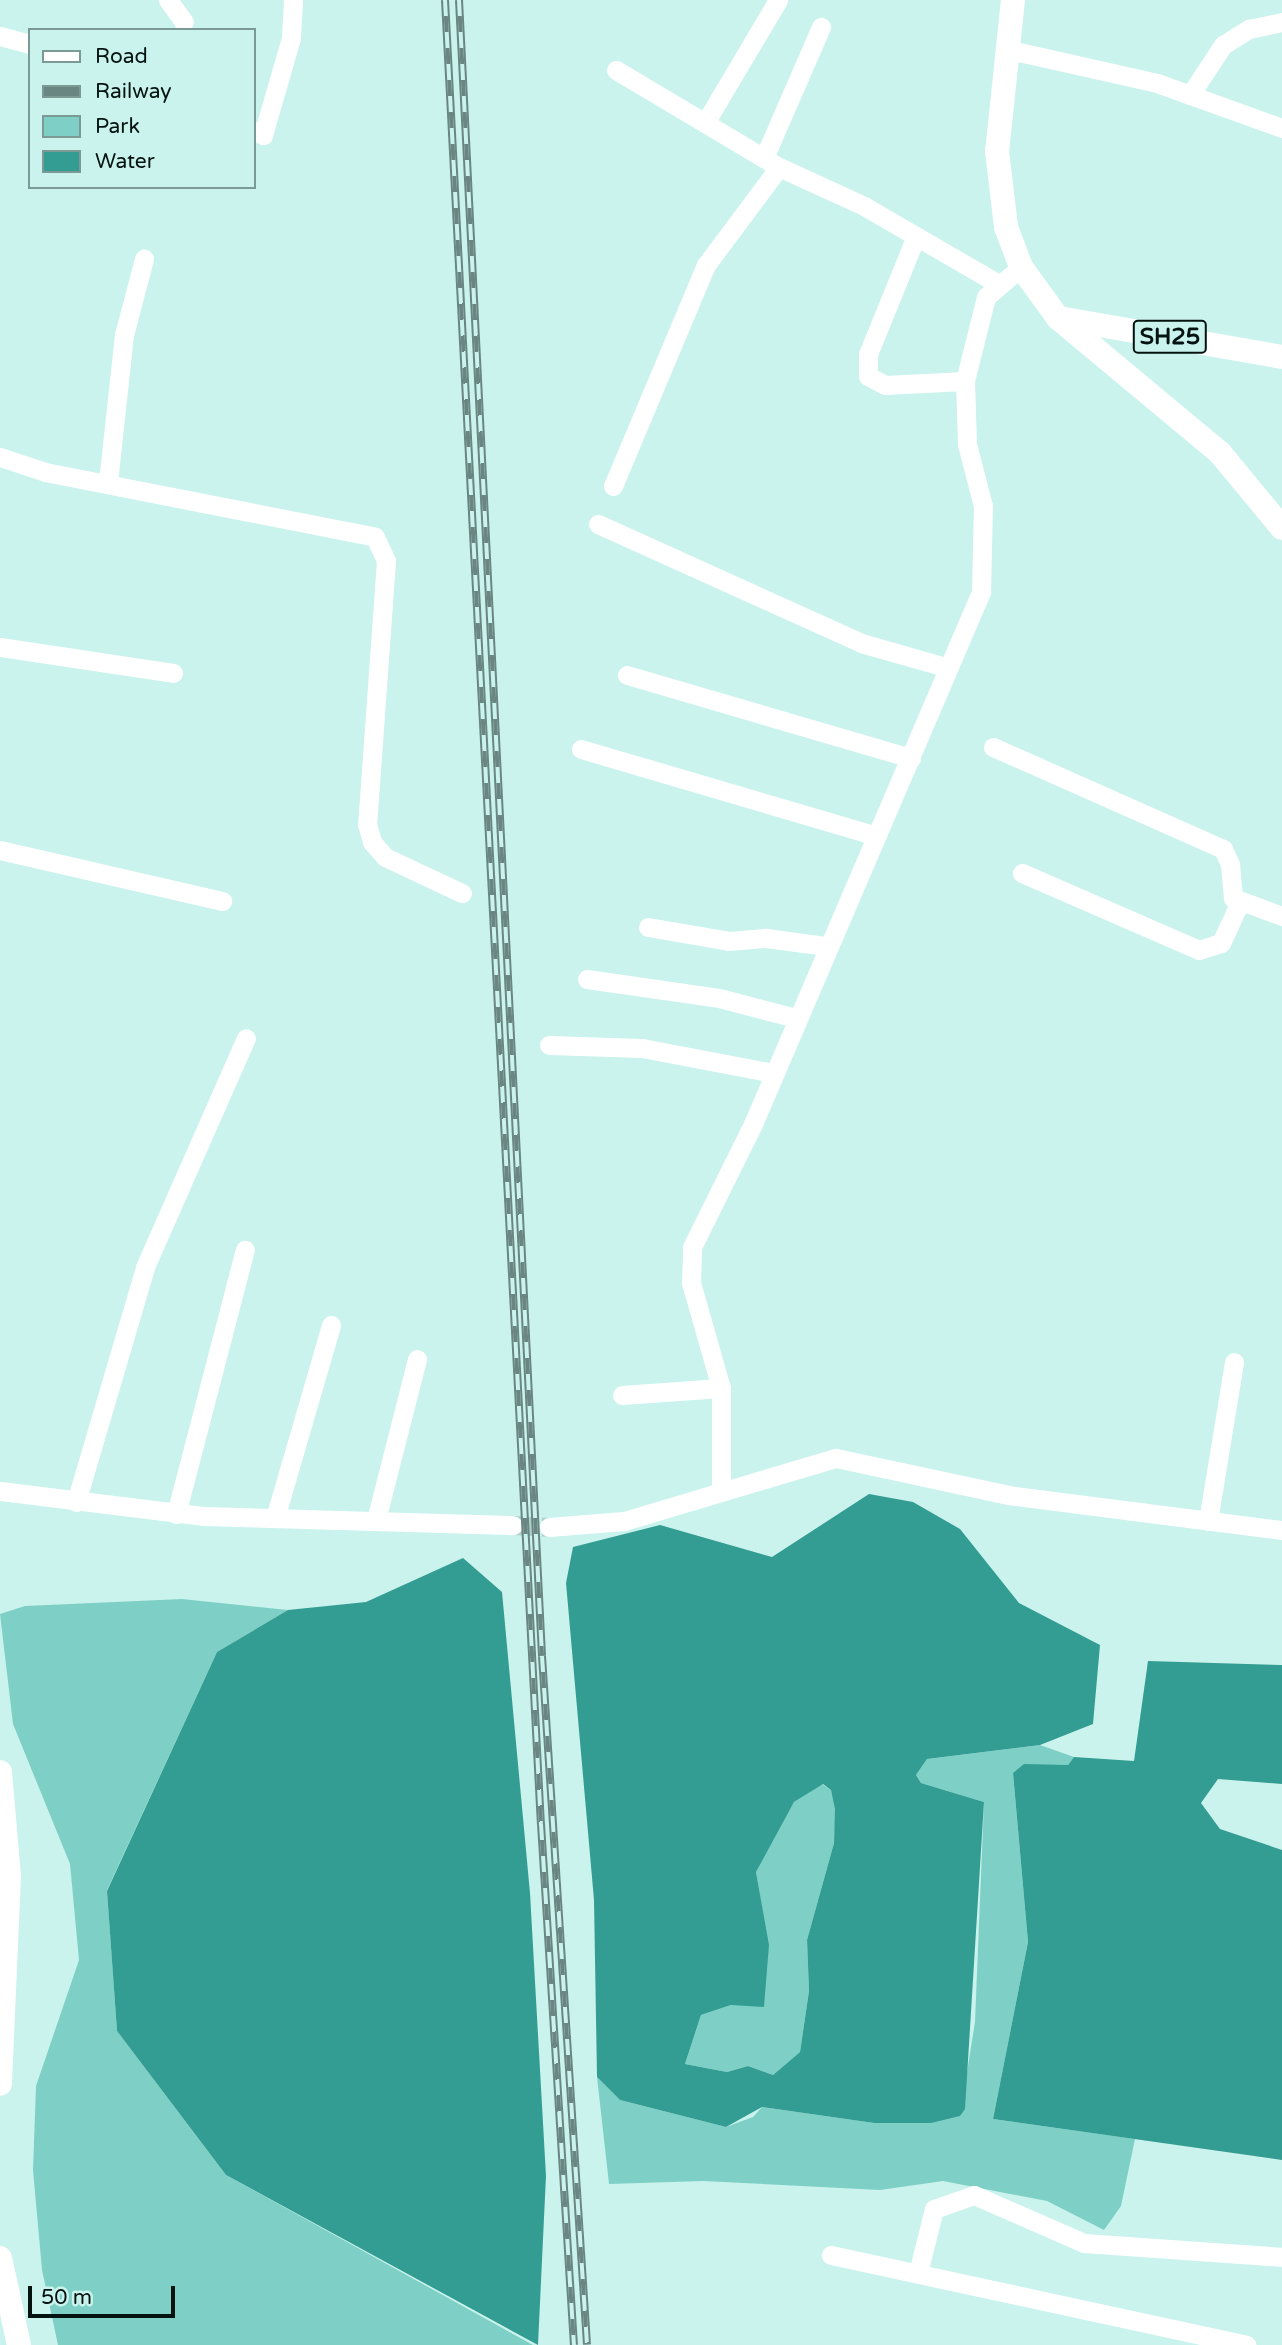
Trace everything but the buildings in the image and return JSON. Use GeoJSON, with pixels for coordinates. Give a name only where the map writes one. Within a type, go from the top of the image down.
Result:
{"type":"FeatureCollection","features":[{"type":"Feature","properties":{"kind":"main road"},"geometry":{"type":"LineString","coordinates":[[1013,0],[1004,49],[997,151],[1006,227],[1021,267],[1058,318],[1220,453],[1282,528]]}},
{"type":"Feature","properties":{"kind":"main road","name":"SH25"},"geometry":{"type":"LineString","coordinates":[[1058,318],[1282,357]]}},
{"type":"Feature","properties":{"kind":"main road"},"geometry":{"type":"LineString","coordinates":[[0,1772],[9,1876],[0,2084]]}},
{"type":"Feature","properties":{"kind":"main road"},"geometry":{"type":"LineString","coordinates":[[2,2272],[19,2345]]}},
{"type":"Feature","properties":{"kind":"street"},"geometry":{"type":"LineString","coordinates":[[168,0],[184,22]]}},
{"type":"Feature","properties":{"kind":"street"},"geometry":{"type":"LineString","coordinates":[[256,132],[263,135],[291,38],[293,0]]}},
{"type":"Feature","properties":{"kind":"street"},"geometry":{"type":"LineString","coordinates":[[705,122],[778,0]]}},
{"type":"Feature","properties":{"kind":"street"},"geometry":{"type":"LineString","coordinates":[[1190,95],[1223,45],[1249,29],[1282,22]]}},
{"type":"Feature","properties":{"kind":"street"},"geometry":{"type":"LineString","coordinates":[[612,486],[706,265],[771,162],[821,27]]}},
{"type":"Feature","properties":{"kind":"street"},"geometry":{"type":"LineString","coordinates":[[0,36],[28,43]]}},
{"type":"Feature","properties":{"kind":"street"},"geometry":{"type":"LineString","coordinates":[[1004,49],[1190,95],[1282,128]]}},
{"type":"Feature","properties":{"kind":"street"},"geometry":{"type":"LineString","coordinates":[[616,69],[771,162],[801,173],[997,283]]}},
{"type":"Feature","properties":{"kind":"street"},"geometry":{"type":"LineString","coordinates":[[916,236],[868,354],[867,376],[885,385],[965,381]]}},
{"type":"Feature","properties":{"kind":"street"},"geometry":{"type":"LineString","coordinates":[[108,482],[124,335],[144,259]]}},
{"type":"Feature","properties":{"kind":"street"},"geometry":{"type":"LineString","coordinates":[[721,1492],[721,1388],[691,1283],[692,1247],[773,1073],[981,592],[983,506],[967,444],[965,381],[979,313],[997,283],[1021,267]]}},
{"type":"Feature","properties":{"kind":"street"},"geometry":{"type":"LineString","coordinates":[[0,457],[45,472],[108,482],[276,521],[375,537],[384,547],[367,824],[385,858],[462,893]]}},
{"type":"Feature","properties":{"kind":"street"},"geometry":{"type":"LineString","coordinates":[[598,524],[861,643],[949,668]]}},
{"type":"Feature","properties":{"kind":"street"},"geometry":{"type":"LineString","coordinates":[[0,648],[173,673]]}},
{"type":"Feature","properties":{"kind":"street"},"geometry":{"type":"LineString","coordinates":[[627,675],[911,758]]}},
{"type":"Feature","properties":{"kind":"street"},"geometry":{"type":"LineString","coordinates":[[993,747],[1223,849],[1239,904],[1221,943],[1199,950],[1022,873]]}},
{"type":"Feature","properties":{"kind":"street"},"geometry":{"type":"LineString","coordinates":[[581,749],[876,836]]}},
{"type":"Feature","properties":{"kind":"street"},"geometry":{"type":"LineString","coordinates":[[0,850],[222,901]]}},
{"type":"Feature","properties":{"kind":"street"},"geometry":{"type":"LineString","coordinates":[[1239,904],[1282,916]]}},
{"type":"Feature","properties":{"kind":"street"},"geometry":{"type":"LineString","coordinates":[[648,927],[729,942],[765,938],[826,946]]}},
{"type":"Feature","properties":{"kind":"street"},"geometry":{"type":"LineString","coordinates":[[587,979],[727,1000],[796,1018]]}},
{"type":"Feature","properties":{"kind":"street"},"geometry":{"type":"LineString","coordinates":[[76,1502],[145,1267],[246,1038]]}},
{"type":"Feature","properties":{"kind":"street"},"geometry":{"type":"LineString","coordinates":[[549,1045],[642,1048],[773,1073]]}},
{"type":"Feature","properties":{"kind":"street"},"geometry":{"type":"LineString","coordinates":[[176,1514],[246,1250]]}},
{"type":"Feature","properties":{"kind":"street"},"geometry":{"type":"LineString","coordinates":[[275,1518],[331,1325]]}},
{"type":"Feature","properties":{"kind":"street"},"geometry":{"type":"LineString","coordinates":[[376,1520],[417,1359]]}},
{"type":"Feature","properties":{"kind":"street"},"geometry":{"type":"LineString","coordinates":[[1208,1521],[1234,1362]]}},
{"type":"Feature","properties":{"kind":"street"},"geometry":{"type":"LineString","coordinates":[[622,1395],[721,1388]]}},
{"type":"Feature","properties":{"kind":"street"},"geometry":{"type":"LineString","coordinates":[[550,1527],[624,1521],[836,1458],[1008,1495],[1282,1530]]}},
{"type":"Feature","properties":{"kind":"street"},"geometry":{"type":"LineString","coordinates":[[0,1491],[176,1514],[513,1525]]}},
{"type":"Feature","properties":{"kind":"street"},"geometry":{"type":"LineString","coordinates":[[918,2273],[934,2209],[974,2195],[1084,2243],[1282,2257]]}},
{"type":"Feature","properties":{"kind":"street"},"geometry":{"type":"LineString","coordinates":[[831,2255],[918,2273],[1197,2340],[1246,2345]]}},
{"type":"Feature","properties":{"kind":"green space"},"geometry":{"type":"Polygon","coordinates":[[[182,1599],[288,1610],[217,1652],[107,1890],[117,2031],[226,2175],[533,2345],[58,2345],[42,2270],[33,2170],[36,2086],[79,1960],[70,1864],[13,1724],[0,1614],[25,1606],[182,1599]]]}},
{"type":"Feature","properties":{"kind":"green space"},"geometry":{"type":"Polygon","coordinates":[[[1040,1745],[1074,1757],[1068,1765],[1013,1773],[1028,1942],[993,2119],[1135,2139],[1121,2206],[1104,2230],[1047,2201],[943,2181],[880,2190],[703,2181],[609,2184],[597,2077],[620,2100],[726,2127],[753,2117],[762,2107],[874,2123],[960,2116],[975,2022],[984,1802],[921,1783],[916,1775],[927,1759],[1040,1745]]]}},
{"type":"Feature","properties":{"kind":"green space"},"geometry":{"type":"Polygon","coordinates":[[[822,1784],[831,1790],[836,1809],[834,1843],[807,1940],[809,1991],[800,2052],[773,2075],[748,2066],[727,2072],[685,2064],[701,2015],[731,2005],[762,1908],[756,1872],[770,1843],[794,1802],[822,1784]]]}},
{"type":"Feature","properties":{"kind":"water"},"geometry":{"type":"Polygon","coordinates":[[[869,1494],[913,1502],[960,1529],[1019,1603],[1100,1645],[1093,1724],[1040,1745],[927,1759],[916,1775],[921,1783],[984,1802],[965,2109],[960,2116],[931,2123],[874,2123],[762,2107],[726,2127],[620,2100],[597,2077],[594,1900],[566,1583],[573,1547],[660,1525],[772,1557],[869,1494]],[[823,1784],[794,1802],[756,1872],[769,1945],[764,2007],[731,2005],[701,2015],[685,2064],[727,2072],[748,2066],[773,2075],[800,2052],[809,1991],[807,1940],[834,1843],[835,1809],[831,1790],[823,1784]]]}},
{"type":"Feature","properties":{"kind":"water"},"geometry":{"type":"Polygon","coordinates":[[[463,1558],[502,1592],[530,1893],[546,2176],[538,2345],[226,2175],[117,2031],[107,1891],[217,1652],[288,1610],[366,1602],[463,1558]]]}},
{"type":"Feature","properties":{"kind":"water"},"geometry":{"type":"Polygon","coordinates":[[[1148,1661],[1282,1665],[1282,1784],[1218,1779],[1201,1803],[1220,1829],[1282,1850],[1282,2160],[993,2119],[1028,1942],[1013,1773],[1024,1764],[1068,1765],[1074,1757],[1134,1761],[1148,1661]]]}},
{"type":"Feature","properties":{"kind":"tunnel"},"geometry":{"type":"LineString","coordinates":[[513,1525],[549,1527]]}},
{"type":"Feature","properties":{"kind":"railway"},"geometry":{"type":"LineString","coordinates":[[445,0],[541,1824],[574,2345]]}},
{"type":"Feature","properties":{"kind":"railway"},"geometry":{"type":"LineString","coordinates":[[459,0],[542,1656],[587,2345]]}}]}
